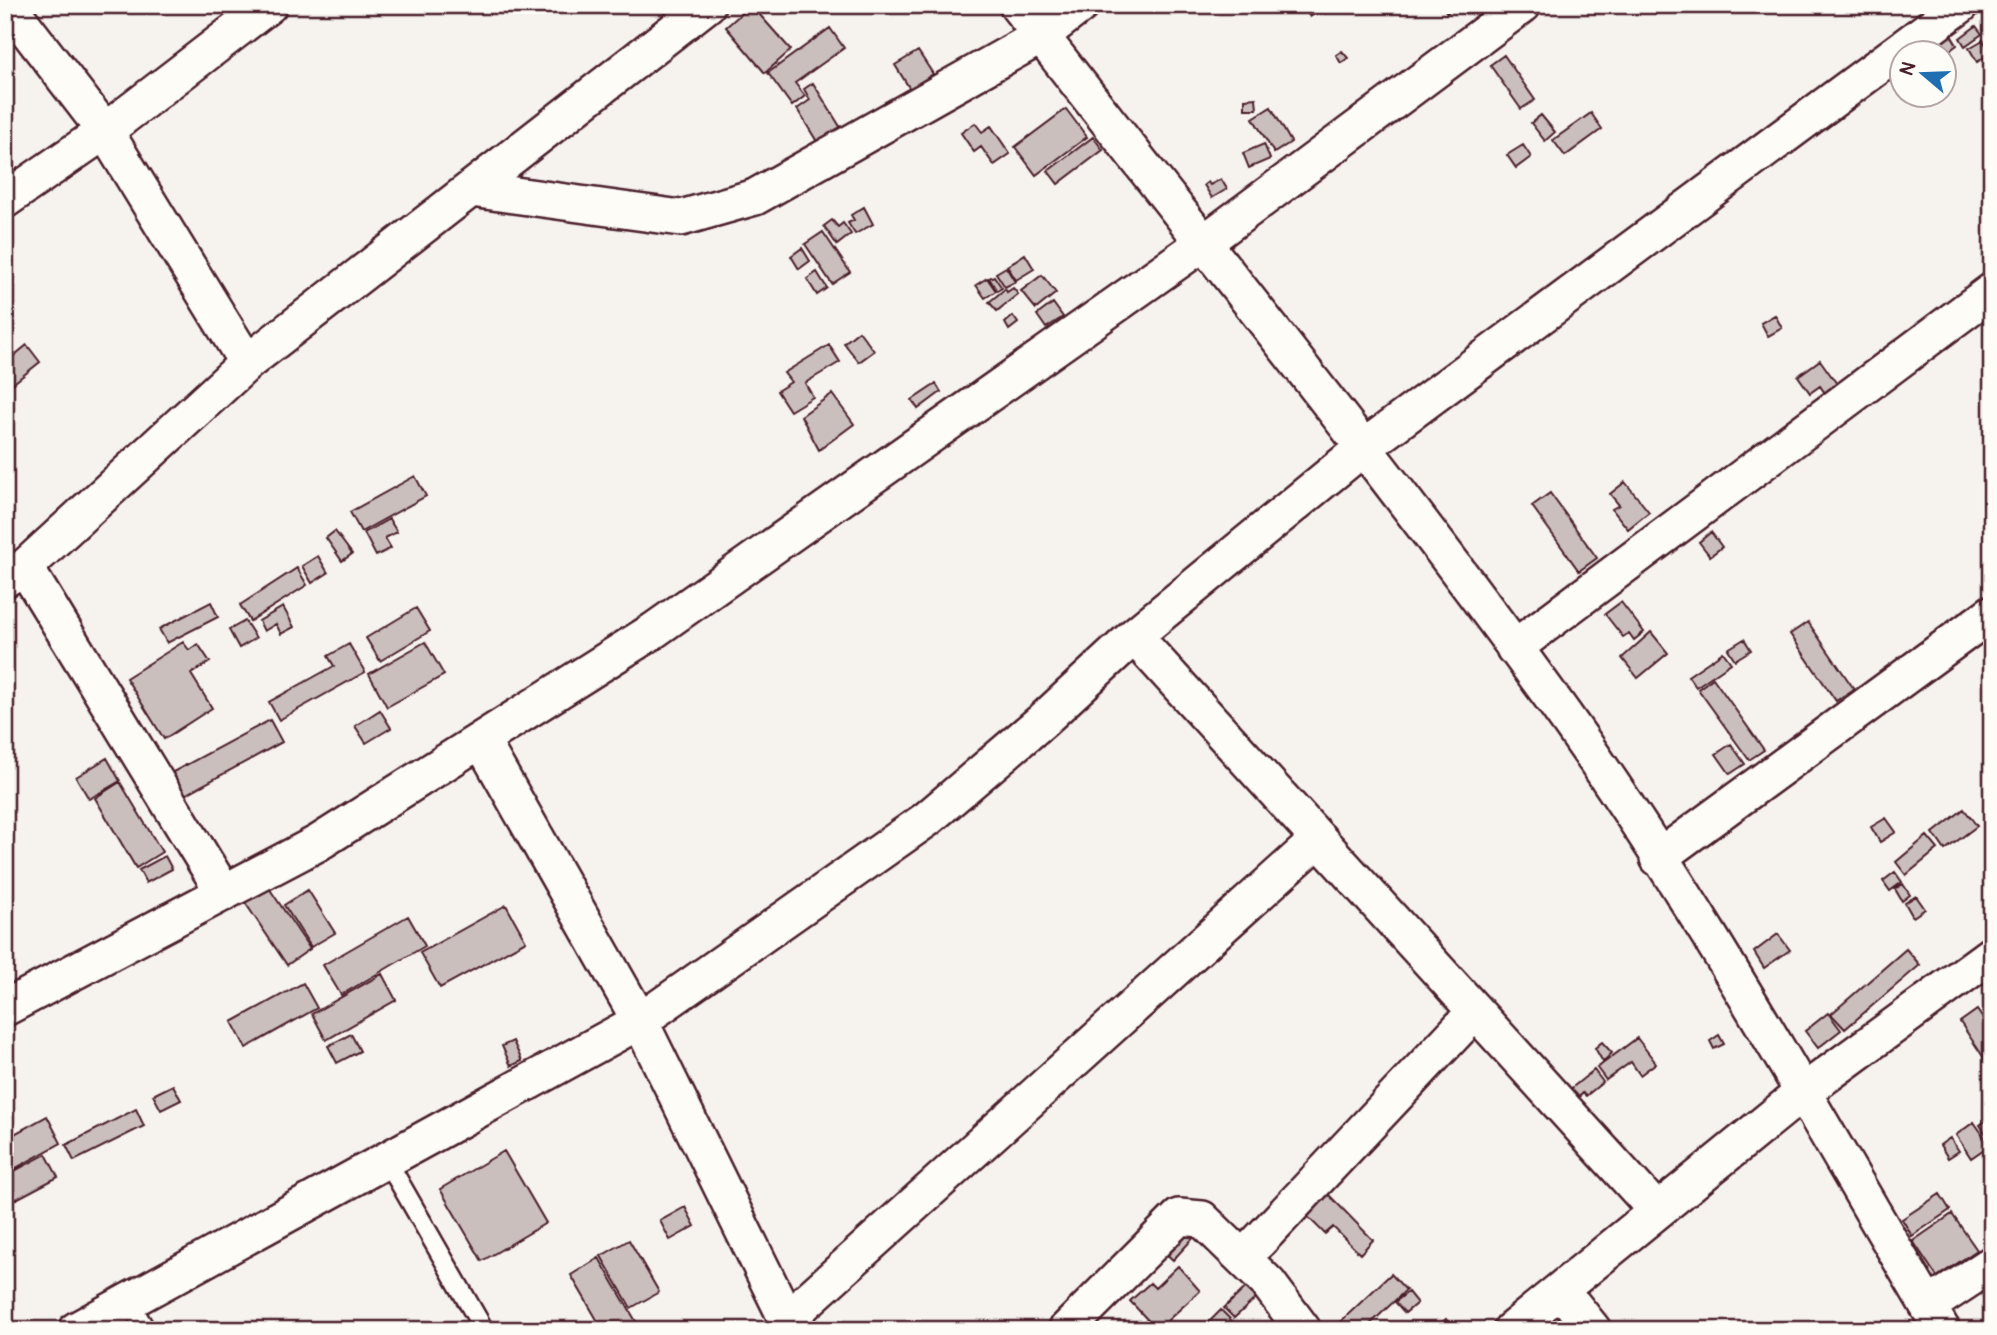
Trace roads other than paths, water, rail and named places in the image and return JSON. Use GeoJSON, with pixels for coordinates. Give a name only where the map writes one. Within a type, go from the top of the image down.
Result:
{"type":"FeatureCollection","features":[{"type":"Feature","properties":{"kind":"street"},"geometry":{"type":"LineString","coordinates":[[8,5],[105,131],[247,363]]}},
{"type":"Feature","properties":{"kind":"street"},"geometry":{"type":"LineString","coordinates":[[5,200],[105,131],[268,5]]}},
{"type":"Feature","properties":{"kind":"street"},"geometry":{"type":"LineString","coordinates":[[224,893],[15,573],[247,363],[706,5]]}},
{"type":"Feature","properties":{"kind":"street"},"geometry":{"type":"LineString","coordinates":[[1017,5],[1363,448],[1550,696],[1658,858],[1802,1093],[1935,1318],[1992,1264]]}},
{"type":"Feature","properties":{"kind":"street"},"geometry":{"type":"LineString","coordinates":[[471,189],[681,218],[755,197],[1041,36],[1081,5]]}},
{"type":"Feature","properties":{"kind":"street"},"geometry":{"type":"LineString","coordinates":[[5,1008],[318,844],[653,631],[1202,244],[1523,5]]}},
{"type":"Feature","properties":{"kind":"street"},"geometry":{"type":"LineString","coordinates":[[76,1330],[137,1316],[386,1159],[640,1021],[927,819],[1042,721],[1134,636],[1363,448],[1961,5]]}},
{"type":"Feature","properties":{"kind":"street"},"geometry":{"type":"LineString","coordinates":[[1514,648],[1992,291]]}},
{"type":"Feature","properties":{"kind":"street"},"geometry":{"type":"LineString","coordinates":[[1658,858],[1992,613]]}},
{"type":"Feature","properties":{"kind":"street"},"geometry":{"type":"LineString","coordinates":[[1134,636],[1656,1210]]}},
{"type":"Feature","properties":{"kind":"street"},"geometry":{"type":"LineString","coordinates":[[481,740],[640,1021],[789,1325],[1319,839]]}},
{"type":"Feature","properties":{"kind":"street"},"geometry":{"type":"LineString","coordinates":[[1511,1330],[1802,1093],[1992,954]]}},
{"type":"Feature","properties":{"kind":"street"},"geometry":{"type":"LineString","coordinates":[[1243,1258],[1475,1012]]}},
{"type":"Feature","properties":{"kind":"street"},"geometry":{"type":"LineString","coordinates":[[1066,1330],[1179,1217],[1202,1219],[1268,1283],[1303,1330]]}},
{"type":"Feature","properties":{"kind":"street"},"geometry":{"type":"LineString","coordinates":[[1562,1291],[1593,1330]]}},
{"type":"Feature","properties":{"kind":"lane"},"geometry":{"type":"LineString","coordinates":[[386,1159],[484,1330]]}}]}
